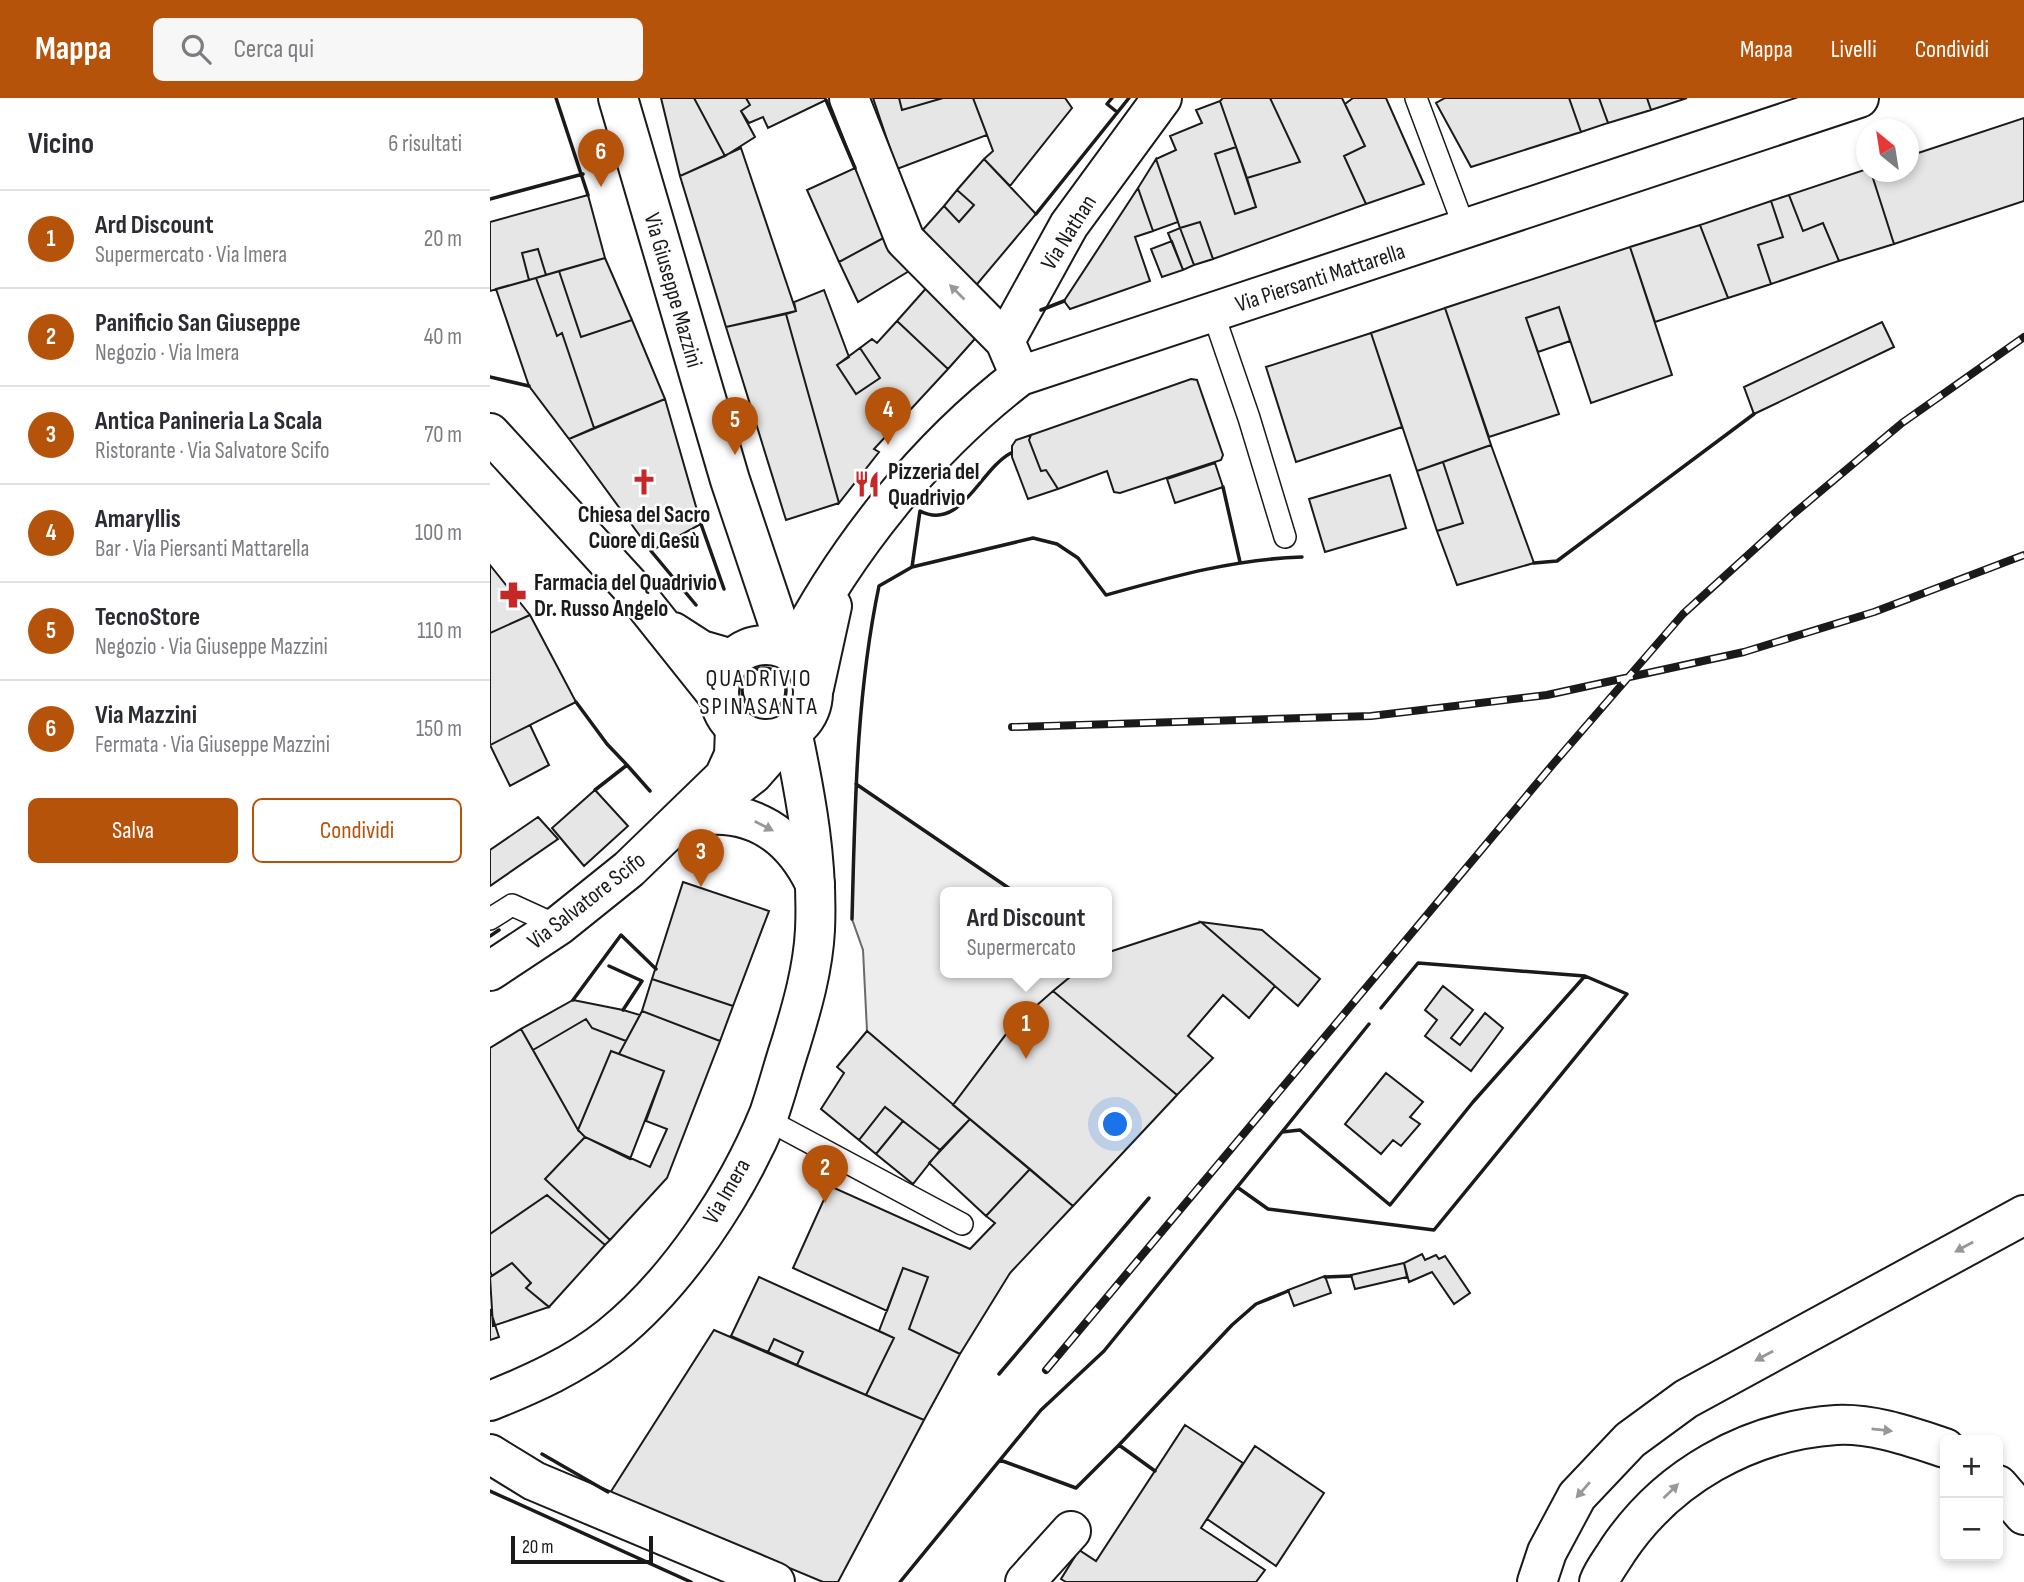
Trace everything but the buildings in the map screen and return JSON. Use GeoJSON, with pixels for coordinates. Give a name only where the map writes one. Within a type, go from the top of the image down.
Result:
{"type":"FeatureCollection","features":[{"type":"Feature","properties":{"kind":"street","name":"Via Giuseppe Mazzini"},"geometry":{"type":"LineString","coordinates":[[618,98],[756,561],[789,651]]}},
{"type":"Feature","properties":{"kind":"street"},"geometry":{"type":"LineString","coordinates":[[849,98],[905,240],[1005,341],[1020,376]]}},
{"type":"Feature","properties":{"kind":"street","name":"Via Nathan"},"geometry":{"type":"LineString","coordinates":[[1005,341],[1069,225],[1162,98]]}},
{"type":"Feature","properties":{"kind":"street","name":"Via Piersanti Mattarella"},"geometry":{"type":"LineString","coordinates":[[789,651],[847,557],[960,426],[1020,376],[1860,98]]}},
{"type":"Feature","properties":{"kind":"street"},"geometry":{"type":"LineString","coordinates":[[490,433],[552,497],[662,625],[717,695],[723,714],[734,729],[761,739],[801,715],[807,669],[789,651],[762,645],[740,654],[720,678],[717,695]]}},
{"type":"Feature","properties":{"kind":"street","name":"Via Piersanti Mattarella"},"geometry":{"type":"LineString","coordinates":[[801,715],[847,557]]}},
{"type":"Feature","properties":{"kind":"street","name":"Via Giuseppe Mazzini"},"geometry":{"type":"LineString","coordinates":[[740,654],[758,614],[760,587],[756,561]]}},
{"type":"Feature","properties":{"kind":"street"},"geometry":{"type":"LineString","coordinates":[[662,625],[701,650],[740,654]]}},
{"type":"Feature","properties":{"kind":"street","name":"Via Salvatore Scifo"},"geometry":{"type":"LineString","coordinates":[[490,971],[558,926],[688,820],[753,774],[801,715]]}},
{"type":"Feature","properties":{"kind":"street","name":"Via Imera"},"geometry":{"type":"LineString","coordinates":[[490,1401],[571,1363],[610,1336],[645,1305],[677,1270],[729,1192],[766,1119],[804,1000],[815,933],[815,884],[830,788],[801,715]]}},
{"type":"Feature","properties":{"kind":"street","name":"Via Salvatore Scifo"},"geometry":{"type":"LineString","coordinates":[[688,820],[724,777],[734,755],[734,729]]}},
{"type":"Feature","properties":{"kind":"street"},"geometry":{"type":"LineString","coordinates":[[688,820],[717,813],[738,815],[777,833],[806,864],[815,884]]}},
{"type":"Feature","properties":{"kind":"street"},"geometry":{"type":"LineString","coordinates":[[1537,1582],[1547,1552],[1577,1496],[1630,1440],[1686,1399],[2024,1215]]}},
{"type":"Feature","properties":{"kind":"street"},"geometry":{"type":"LineString","coordinates":[[1599,1582],[1643,1517],[1682,1480],[1736,1449],[1776,1435],[1838,1425],[1894,1431],[1940,1446]]}},
{"type":"Feature","properties":{"kind":"street"},"geometry":{"type":"LineString","coordinates":[[490,1454],[534,1481],[775,1582]]}},
{"type":"Feature","properties":{"kind":"street"},"geometry":{"type":"LineString","coordinates":[[2003,1491],[2024,1515]]}},
{"type":"Feature","properties":{"kind":"street"},"geometry":{"type":"LineString","coordinates":[[1025,1582],[1072,1531]]}},
{"type":"Feature","properties":{"kind":"lane"},"geometry":{"type":"LineString","coordinates":[[1416,98],[1465,229]]}},
{"type":"Feature","properties":{"kind":"lane"},"geometry":{"type":"LineString","coordinates":[[1213,313],[1250,418],[1285,537]]}},
{"type":"Feature","properties":{"kind":"lane"},"geometry":{"type":"LineString","coordinates":[[490,919],[512,905],[558,926]]}},
{"type":"Feature","properties":{"kind":"lane"},"geometry":{"type":"LineString","coordinates":[[766,1119],[962,1224]]}},
{"type":"Feature","properties":{"kind":"shaded area"},"geometry":{"type":"Polygon","coordinates":[[[856,784],[1007,887],[940,887],[940,978],[1069,978],[1010,1029],[953,1105],[867,1031],[863,950],[852,919],[856,784]]]}},
{"type":"Feature","properties":{"kind":"railway"},"geometry":{"type":"LineString","coordinates":[[1046,1370],[1554,763],[1683,614],[1791,516],[1902,423],[2024,337]]}},
{"type":"Feature","properties":{"kind":"railway"},"geometry":{"type":"LineString","coordinates":[[1012,727],[1371,716],[1547,695],[1744,652],[1874,612],[2024,555]]}},
{"type":"Feature","properties":{"kind":"wall"},"geometry":{"type":"LineString","coordinates":[[556,98],[588,195]]}},
{"type":"Feature","properties":{"kind":"wall"},"geometry":{"type":"LineString","coordinates":[[1112,98],[1107,104],[1117,112]]}},
{"type":"Feature","properties":{"kind":"wall"},"geometry":{"type":"LineString","coordinates":[[1036,214],[1129,98]]}},
{"type":"Feature","properties":{"kind":"wall"},"geometry":{"type":"LineString","coordinates":[[826,100],[855,168]]}},
{"type":"Feature","properties":{"kind":"wall"},"geometry":{"type":"LineString","coordinates":[[490,199],[583,174]]}},
{"type":"Feature","properties":{"kind":"wall"},"geometry":{"type":"LineString","coordinates":[[1041,310],[1064,301]]}},
{"type":"Feature","properties":{"kind":"wall"},"geometry":{"type":"LineString","coordinates":[[490,377],[529,386]]}},
{"type":"Feature","properties":{"kind":"wall"},"geometry":{"type":"LineString","coordinates":[[1534,563],[1557,561],[1754,414]]}},
{"type":"Feature","properties":{"kind":"wall"},"geometry":{"type":"LineString","coordinates":[[912,567],[920,511],[934,515],[947,513],[958,506],[989,472],[1011,453]]}},
{"type":"Feature","properties":{"kind":"wall"},"geometry":{"type":"LineString","coordinates":[[1223,487],[1240,562]]}},
{"type":"Feature","properties":{"kind":"wall"},"geometry":{"type":"LineString","coordinates":[[701,524],[724,589]]}},
{"type":"Feature","properties":{"kind":"wall"},"geometry":{"type":"LineString","coordinates":[[852,919],[861,710],[879,586],[912,567],[1033,538],[1057,544],[1078,558],[1106,595],[1227,565],[1302,557]]}},
{"type":"Feature","properties":{"kind":"wall"},"geometry":{"type":"LineString","coordinates":[[651,551],[696,605]]}},
{"type":"Feature","properties":{"kind":"wall"},"geometry":{"type":"LineString","coordinates":[[764,668],[773,669],[780,674],[785,681],[786,690],[785,699],[780,706],[773,711],[764,712],[755,711],[748,706],[743,699],[742,690],[743,681],[748,674],[755,669],[764,668]]}},
{"type":"Feature","properties":{"kind":"wall"},"geometry":{"type":"LineString","coordinates":[[576,702],[607,744],[627,765],[595,790]]}},
{"type":"Feature","properties":{"kind":"wall"},"geometry":{"type":"LineString","coordinates":[[627,765],[650,791]]}},
{"type":"Feature","properties":{"kind":"wall"},"geometry":{"type":"LineString","coordinates":[[856,784],[1007,887]]}},
{"type":"Feature","properties":{"kind":"wall"},"geometry":{"type":"LineString","coordinates":[[490,936],[499,930]]}},
{"type":"Feature","properties":{"kind":"wall"},"geometry":{"type":"LineString","coordinates":[[573,1000],[621,935],[656,969]]}},
{"type":"Feature","properties":{"kind":"wall"},"geometry":{"type":"LineString","coordinates":[[900,1582],[1041,1410],[1104,1351],[1282,1132],[1300,1130],[1390,1205],[1473,1102],[1585,976],[1418,963],[1381,1008]]}},
{"type":"Feature","properties":{"kind":"wall"},"geometry":{"type":"LineString","coordinates":[[609,966],[642,981],[623,1010]]}},
{"type":"Feature","properties":{"kind":"wall"},"geometry":{"type":"LineString","coordinates":[[1237,1187],[1268,1209],[1434,1230],[1627,994],[1585,976]]}},
{"type":"Feature","properties":{"kind":"wall"},"geometry":{"type":"LineString","coordinates":[[1282,1132],[1369,1024]]}},
{"type":"Feature","properties":{"kind":"wall"},"geometry":{"type":"LineString","coordinates":[[999,1374],[1149,1198]]}},
{"type":"Feature","properties":{"kind":"wall"},"geometry":{"type":"LineString","coordinates":[[1325,1277],[1351,1276]]}},
{"type":"Feature","properties":{"kind":"wall"},"geometry":{"type":"LineString","coordinates":[[1119,1445],[1232,1325],[1256,1304],[1288,1291]]}},
{"type":"Feature","properties":{"kind":"wall"},"geometry":{"type":"LineString","coordinates":[[1000,1460],[1076,1488],[1119,1445],[1155,1471]]}},
{"type":"Feature","properties":{"kind":"wall"},"geometry":{"type":"LineString","coordinates":[[542,1454],[608,1492]]}},
{"type":"Feature","properties":{"kind":"wall"},"geometry":{"type":"LineString","coordinates":[[490,1491],[691,1582]]}},
{"type":"Feature","properties":{"kind":"place","name":"Via Mazzini"},"geometry":{"type":"Point","coordinates":[601,187]}},
{"type":"Feature","properties":{"kind":"place","name":"Amaryllis"},"geometry":{"type":"Point","coordinates":[888,445]}},
{"type":"Feature","properties":{"kind":"place","name":"TecnoStore"},"geometry":{"type":"Point","coordinates":[735,455]}},
{"type":"Feature","properties":{"kind":"place","name":"Chiesa del Sacro Cuore di Gesù"},"geometry":{"type":"Point","coordinates":[644,482]}},
{"type":"Feature","properties":{"kind":"place","name":"Pizzeria del Quadrivio"},"geometry":{"type":"Point","coordinates":[867,484]}},
{"type":"Feature","properties":{"kind":"place","name":"Farmacia del Quadrivio Dr. Russo Angelo"},"geometry":{"type":"Point","coordinates":[513,595]}},
{"type":"Feature","properties":{"kind":"place","name":"Antica Panineria La Scala"},"geometry":{"type":"Point","coordinates":[701,887]}},
{"type":"Feature","properties":{"kind":"place","name":"Ard Discount"},"geometry":{"type":"Point","coordinates":[1026,1059]}},
{"type":"Feature","properties":{"kind":"place","name":"Panificio San Giuseppe"},"geometry":{"type":"Point","coordinates":[825,1203]}},
{"type":"Feature","properties":{"kind":"district","name":"QUADRIVIO SPINASANTA"},"geometry":{"type":"Point","coordinates":[759,692]}}]}
